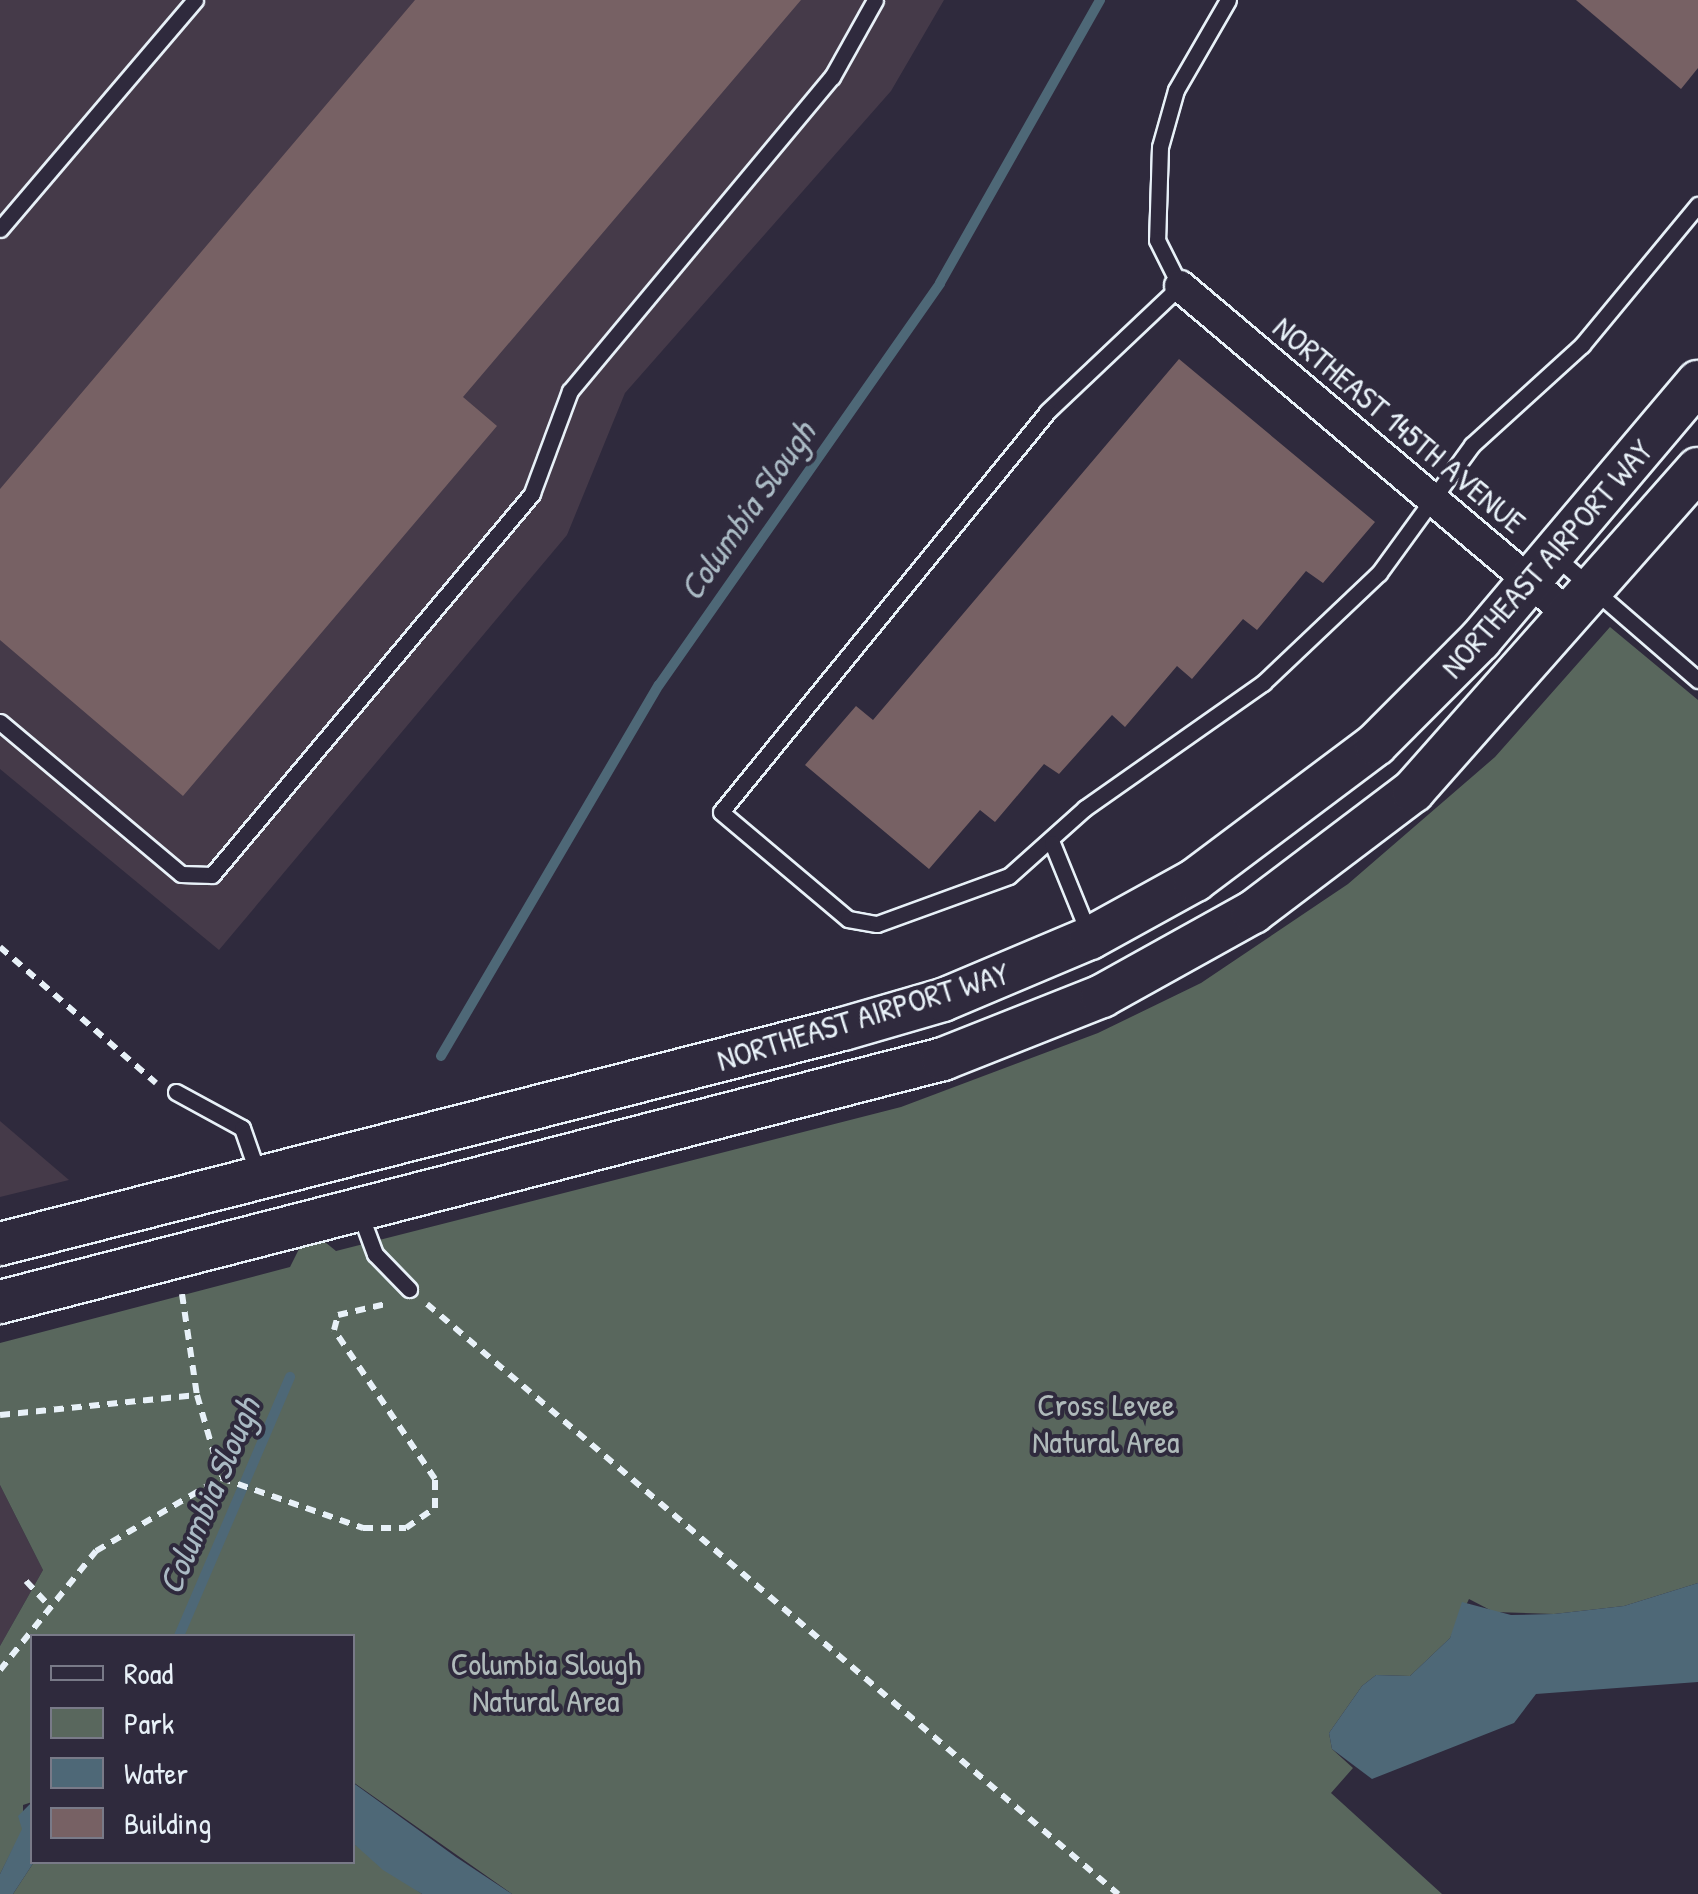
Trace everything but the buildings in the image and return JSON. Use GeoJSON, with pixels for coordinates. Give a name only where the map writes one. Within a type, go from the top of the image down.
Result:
{"type":"FeatureCollection","features":[{"type":"Feature","properties":{"kind":"main road","name":"NORTHEAST AIRPORT WAY"},"geometry":{"type":"LineString","coordinates":[[0,1302],[176,1258],[306,1195],[942,1000],[1090,938],[1195,880],[1323,790],[1431,692],[1698,382]]}},
{"type":"Feature","properties":{"kind":"main road","name":"NORTHEAST AIRPORT WAY"},"geometry":{"type":"LineString","coordinates":[[0,1244],[258,1178],[360,1211],[943,1059],[1102,996],[1253,912],[1368,830],[1450,753],[1584,605],[1698,469]]}},
{"type":"Feature","properties":{"kind":"street","name":"NORTHEAST 145TH AVENUE"},"geometry":{"type":"LineString","coordinates":[[1180,286],[1432,496],[1541,568],[1584,605]]}},
{"type":"Feature","properties":{"kind":"lane"},"geometry":{"type":"LineString","coordinates":[[0,229],[195,0]]}},
{"type":"Feature","properties":{"kind":"lane"},"geometry":{"type":"LineString","coordinates":[[0,722],[181,874],[212,875],[532,493],[570,390],[832,76],[875,0]]}},
{"type":"Feature","properties":{"kind":"lane"},"geometry":{"type":"LineString","coordinates":[[1228,0],[1176,90],[1160,147],[1157,240],[1180,286],[1048,411],[721,812],[848,919],[877,924],[1009,876],[1052,843],[1086,808],[1199,734],[1324,629],[1379,572],[1432,496],[1537,380],[1582,346],[1698,205]]}},
{"type":"Feature","properties":{"kind":"lane"},"geometry":{"type":"LineString","coordinates":[[1584,605],[1698,680]]}},
{"type":"Feature","properties":{"kind":"lane"},"geometry":{"type":"LineString","coordinates":[[1052,843],[1090,938]]}},
{"type":"Feature","properties":{"kind":"lane"},"geometry":{"type":"LineString","coordinates":[[176,1092],[242,1128],[258,1178]]}},
{"type":"Feature","properties":{"kind":"lane"},"geometry":{"type":"LineString","coordinates":[[360,1211],[374,1254],[409,1289]]}},
{"type":"Feature","properties":{"kind":"path"},"geometry":{"type":"LineString","coordinates":[[0,947],[150,1081],[176,1092]]}},
{"type":"Feature","properties":{"kind":"path"},"geometry":{"type":"LineString","coordinates":[[176,1258],[197,1395],[221,1478]]}},
{"type":"Feature","properties":{"kind":"path"},"geometry":{"type":"LineString","coordinates":[[0,1670],[96,1551],[221,1478],[363,1528],[406,1528],[435,1508],[435,1480],[334,1330],[338,1315],[379,1311],[409,1289],[1118,1894]]}},
{"type":"Feature","properties":{"kind":"path"},"geometry":{"type":"LineString","coordinates":[[0,1415],[197,1395]]}},
{"type":"Feature","properties":{"kind":"path"},"geometry":{"type":"LineString","coordinates":[[26,1581],[49,1606]]}},
{"type":"Feature","properties":{"kind":"shaded area"},"geometry":{"type":"Polygon","coordinates":[[[0,0],[944,0],[891,91],[625,393],[567,535],[219,950],[0,769],[0,0]]]}},
{"type":"Feature","properties":{"kind":"shaded area"},"geometry":{"type":"Polygon","coordinates":[[[0,1121],[69,1180],[0,1197],[0,1121]]]}},
{"type":"Feature","properties":{"kind":"shaded area"},"geometry":{"type":"Polygon","coordinates":[[[0,1485],[43,1570],[0,1646],[0,1485]]]}},
{"type":"Feature","properties":{"kind":"green space","name":"Cross Levee Natural Area"},"geometry":{"type":"Polygon","coordinates":[[[1610,627],[1698,700],[1698,1583],[1624,1606],[1554,1614],[1494,1612],[1469,1599],[1450,1638],[1410,1676],[1376,1675],[1362,1686],[1329,1733],[1332,1749],[1353,1768],[1331,1793],[1442,1894],[512,1894],[355,1783],[355,1634],[30,1634],[30,1803],[23,1805],[23,1829],[0,1874],[0,1646],[43,1570],[0,1485],[0,1343],[290,1267],[309,1229],[336,1251],[901,1107],[1098,1033],[1201,983],[1348,884],[1495,757],[1610,627]]]}},
{"type":"Feature","properties":{"kind":"green space"},"geometry":{"type":"Polygon","coordinates":[[[355,1844],[422,1894],[13,1894],[33,1864],[355,1864],[355,1844]]]}},
{"type":"Feature","properties":{"kind":"water"},"geometry":{"type":"Polygon","coordinates":[[[1698,1583],[1698,1682],[1536,1694],[1514,1723],[1372,1779],[1332,1749],[1329,1733],[1362,1686],[1376,1675],[1410,1676],[1450,1638],[1462,1602],[1511,1615],[1554,1614],[1624,1606],[1698,1583]]]}},
{"type":"Feature","properties":{"kind":"water"},"geometry":{"type":"Polygon","coordinates":[[[355,1784],[512,1894],[422,1894],[383,1870],[355,1845],[355,1784]]]}},
{"type":"Feature","properties":{"kind":"water"},"geometry":{"type":"Polygon","coordinates":[[[30,1804],[33,1864],[13,1894],[0,1894],[0,1874],[22,1829],[18,1816],[30,1804]]]}},
{"type":"Feature","properties":{"kind":"waterway","name":"Columbia Slough"},"geometry":{"type":"LineString","coordinates":[[441,1056],[659,685],[940,283],[1100,0]]}},
{"type":"Feature","properties":{"kind":"waterway","name":"Columbia Slough"},"geometry":{"type":"LineString","coordinates":[[180,1634],[290,1377]]}},
{"type":"Feature","properties":{"kind":"park label","name":"Columbia Slough Natural Area"},"geometry":{"type":"Point","coordinates":[546,1684]}}]}
